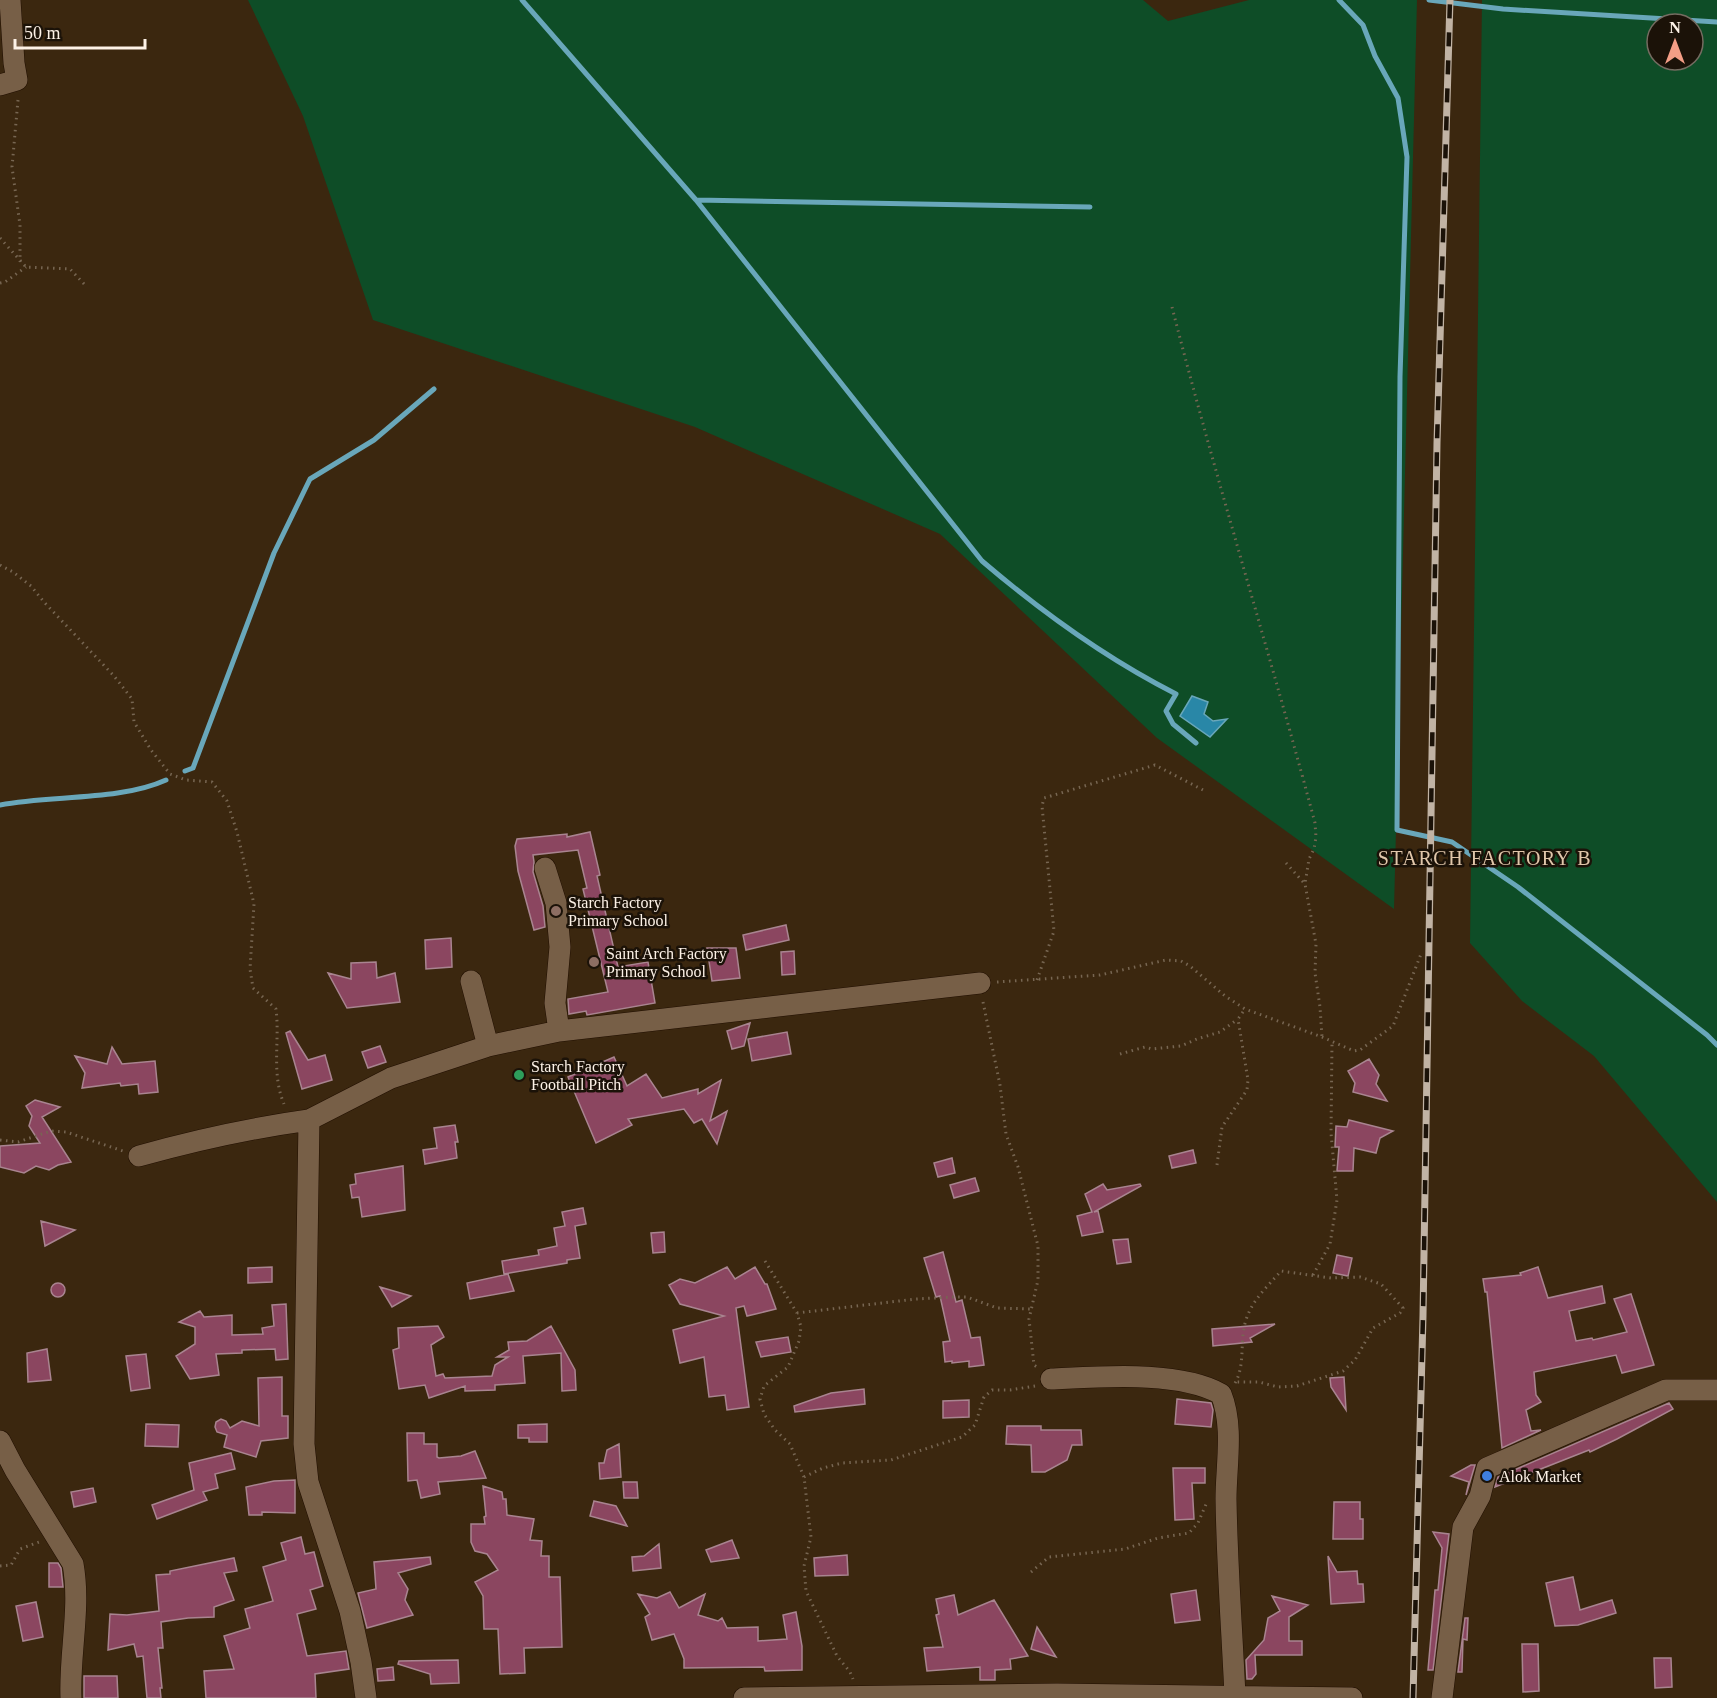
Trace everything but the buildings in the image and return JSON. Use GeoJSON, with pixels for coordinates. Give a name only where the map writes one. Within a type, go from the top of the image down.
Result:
{"type":"FeatureCollection","features":[{"type":"Feature","properties":{"kind":"street"},"geometry":{"type":"LineString","coordinates":[[9,82],[14,63],[10,0]]}},
{"type":"Feature","properties":{"kind":"street"},"geometry":{"type":"LineString","coordinates":[[545,868],[556,903],[560,947],[555,1003],[559,1031]]}},
{"type":"Feature","properties":{"kind":"street"},"geometry":{"type":"LineString","coordinates":[[471,981],[488,1046]]}},
{"type":"Feature","properties":{"kind":"street"},"geometry":{"type":"LineString","coordinates":[[139,1156],[250,1128],[301,1121],[391,1078],[488,1046],[559,1031],[980,983]]}},
{"type":"Feature","properties":{"kind":"street"},"geometry":{"type":"LineString","coordinates":[[301,1121],[306,1467],[308,1482],[350,1611],[366,1698]]}},
{"type":"Feature","properties":{"kind":"street"},"geometry":{"type":"LineString","coordinates":[[1051,1379],[1141,1377],[1228,1388],[1225,1406],[1226,1498],[1235,1696]]}},
{"type":"Feature","properties":{"kind":"street"},"geometry":{"type":"LineString","coordinates":[[1442,1698],[1463,1527],[1480,1496],[1487,1468],[1666,1390],[1717,1390]]}},
{"type":"Feature","properties":{"kind":"street"},"geometry":{"type":"LineString","coordinates":[[0,1441],[15,1470],[74,1564],[76,1579],[70,1674],[71,1698]]}},
{"type":"Feature","properties":{"kind":"street"},"geometry":{"type":"LineString","coordinates":[[744,1698],[1057,1694],[1352,1698]]}},
{"type":"Feature","properties":{"kind":"path"},"geometry":{"type":"LineString","coordinates":[[9,82],[18,108],[12,167],[20,225],[20,262]]}},
{"type":"Feature","properties":{"kind":"path"},"geometry":{"type":"LineString","coordinates":[[0,238],[26,267],[70,269],[86,286]]}},
{"type":"Feature","properties":{"kind":"path"},"geometry":{"type":"LineString","coordinates":[[0,283],[26,267]]}},
{"type":"Feature","properties":{"kind":"path"},"geometry":{"type":"LineString","coordinates":[[1172,307],[1196,400],[1316,823],[1314,849],[1309,858],[1305,884],[1316,944],[1315,973],[1322,1037]]}},
{"type":"Feature","properties":{"kind":"path"},"geometry":{"type":"LineString","coordinates":[[0,566],[13,572],[31,586],[44,603],[114,676],[132,699],[134,722],[151,750],[170,774],[186,780],[212,782],[227,801],[237,832],[254,904],[250,969],[253,988],[276,1008],[278,1088],[301,1121]]}},
{"type":"Feature","properties":{"kind":"path"},"geometry":{"type":"LineString","coordinates":[[1037,980],[1054,931],[1042,806],[1044,798],[1155,765],[1205,791]]}},
{"type":"Feature","properties":{"kind":"path"},"geometry":{"type":"LineString","coordinates":[[1286,863],[1305,884]]}},
{"type":"Feature","properties":{"kind":"path"},"geometry":{"type":"LineString","coordinates":[[804,1477],[823,1468],[842,1463],[891,1460],[962,1437],[975,1425],[984,1397],[992,1390],[1032,1387],[1051,1379],[1034,1365],[1029,1319],[1038,1280],[1038,1246],[1018,1167],[1006,1134],[1000,1085],[980,983],[1100,975],[1166,960],[1181,961],[1225,996],[1245,1008],[1354,1051],[1360,1050],[1393,1026],[1421,954]]}},
{"type":"Feature","properties":{"kind":"path"},"geometry":{"type":"LineString","coordinates":[[1119,1054],[1145,1047],[1152,1049],[1181,1046],[1220,1032],[1238,1019],[1245,1008]]}},
{"type":"Feature","properties":{"kind":"path"},"geometry":{"type":"LineString","coordinates":[[1217,1165],[1222,1127],[1247,1090],[1248,1080],[1238,1019]]}},
{"type":"Feature","properties":{"kind":"path"},"geometry":{"type":"LineString","coordinates":[[1313,1275],[1330,1244],[1337,1200],[1331,1133],[1332,1042]]}},
{"type":"Feature","properties":{"kind":"path"},"geometry":{"type":"LineString","coordinates":[[0,1140],[18,1142],[51,1131],[66,1132],[139,1156]]}},
{"type":"Feature","properties":{"kind":"path"},"geometry":{"type":"LineString","coordinates":[[765,1261],[797,1312],[801,1327],[799,1341],[788,1366],[764,1386],[760,1399],[764,1414],[775,1430],[790,1444],[804,1477],[811,1537],[804,1566],[806,1591],[837,1656],[850,1672],[862,1697]]}},
{"type":"Feature","properties":{"kind":"path"},"geometry":{"type":"LineString","coordinates":[[1281,1271],[1331,1278],[1360,1277],[1381,1284],[1403,1308],[1400,1313],[1373,1328],[1355,1360],[1343,1371],[1297,1386],[1278,1387],[1258,1382],[1228,1388],[1241,1367],[1245,1321],[1254,1302],[1281,1271]]}},
{"type":"Feature","properties":{"kind":"path"},"geometry":{"type":"LineString","coordinates":[[797,1312],[954,1297],[968,1297],[997,1308],[1032,1309]]}},
{"type":"Feature","properties":{"kind":"path"},"geometry":{"type":"LineString","coordinates":[[1031,1572],[1049,1557],[1125,1549],[1158,1538],[1189,1533],[1198,1522],[1208,1501],[1226,1498]]}},
{"type":"Feature","properties":{"kind":"path"},"geometry":{"type":"LineString","coordinates":[[0,1566],[11,1564],[20,1549],[55,1535]]}},
{"type":"Feature","properties":{"kind":"green space"},"geometry":{"type":"Polygon","coordinates":[[[248,0],[1143,0],[1168,21],[1249,0],[1417,0],[1394,909],[1157,738],[940,534],[695,427],[373,320],[303,116],[248,0]]]}},
{"type":"Feature","properties":{"kind":"green space"},"geometry":{"type":"Polygon","coordinates":[[[1482,0],[1717,0],[1717,1202],[1594,1056],[1522,1001],[1470,943],[1482,0]]]}},
{"type":"Feature","properties":{"kind":"water"},"geometry":{"type":"Polygon","coordinates":[[[1192,696],[1208,702],[1204,714],[1213,721],[1227,719],[1210,737],[1180,716],[1192,696]]]}},
{"type":"Feature","properties":{"kind":"waterway"},"geometry":{"type":"LineString","coordinates":[[522,0],[696,200],[982,561],[1075,634],[1176,694],[1166,711],[1173,724],[1196,743]]}},
{"type":"Feature","properties":{"kind":"waterway"},"geometry":{"type":"LineString","coordinates":[[1339,0],[1363,25],[1375,56],[1398,98],[1407,157],[1400,377],[1397,830],[1452,842],[1518,887],[1717,1045]]}},
{"type":"Feature","properties":{"kind":"waterway"},"geometry":{"type":"LineString","coordinates":[[1429,0],[1503,9],[1717,22]]}},
{"type":"Feature","properties":{"kind":"waterway"},"geometry":{"type":"LineString","coordinates":[[696,200],[1090,207]]}},
{"type":"Feature","properties":{"kind":"waterway"},"geometry":{"type":"LineString","coordinates":[[185,771],[193,768],[274,553],[310,479],[374,440],[434,389]]}},
{"type":"Feature","properties":{"kind":"waterway"},"geometry":{"type":"LineString","coordinates":[[0,805],[107,795],[148,787],[166,780]]}},
{"type":"Feature","properties":{"kind":"railway"},"geometry":{"type":"LineString","coordinates":[[1413,1698],[1423,1316],[1437,443],[1450,0]]}},
{"type":"Feature","properties":{"kind":"place","name":"Starch Factory Primary School"},"geometry":{"type":"Point","coordinates":[556,911]}},
{"type":"Feature","properties":{"kind":"place","name":"Saint Arch Factory Primary School"},"geometry":{"type":"Point","coordinates":[594,962]}},
{"type":"Feature","properties":{"kind":"place","name":"Starch Factory Football Pitch"},"geometry":{"type":"Point","coordinates":[519,1075]}},
{"type":"Feature","properties":{"kind":"place","name":"Alok Market"},"geometry":{"type":"Point","coordinates":[1487,1476]}},
{"type":"Feature","properties":{"kind":"district","name":"STARCH FACTORY B"},"geometry":{"type":"Point","coordinates":[1485,858]}}]}
